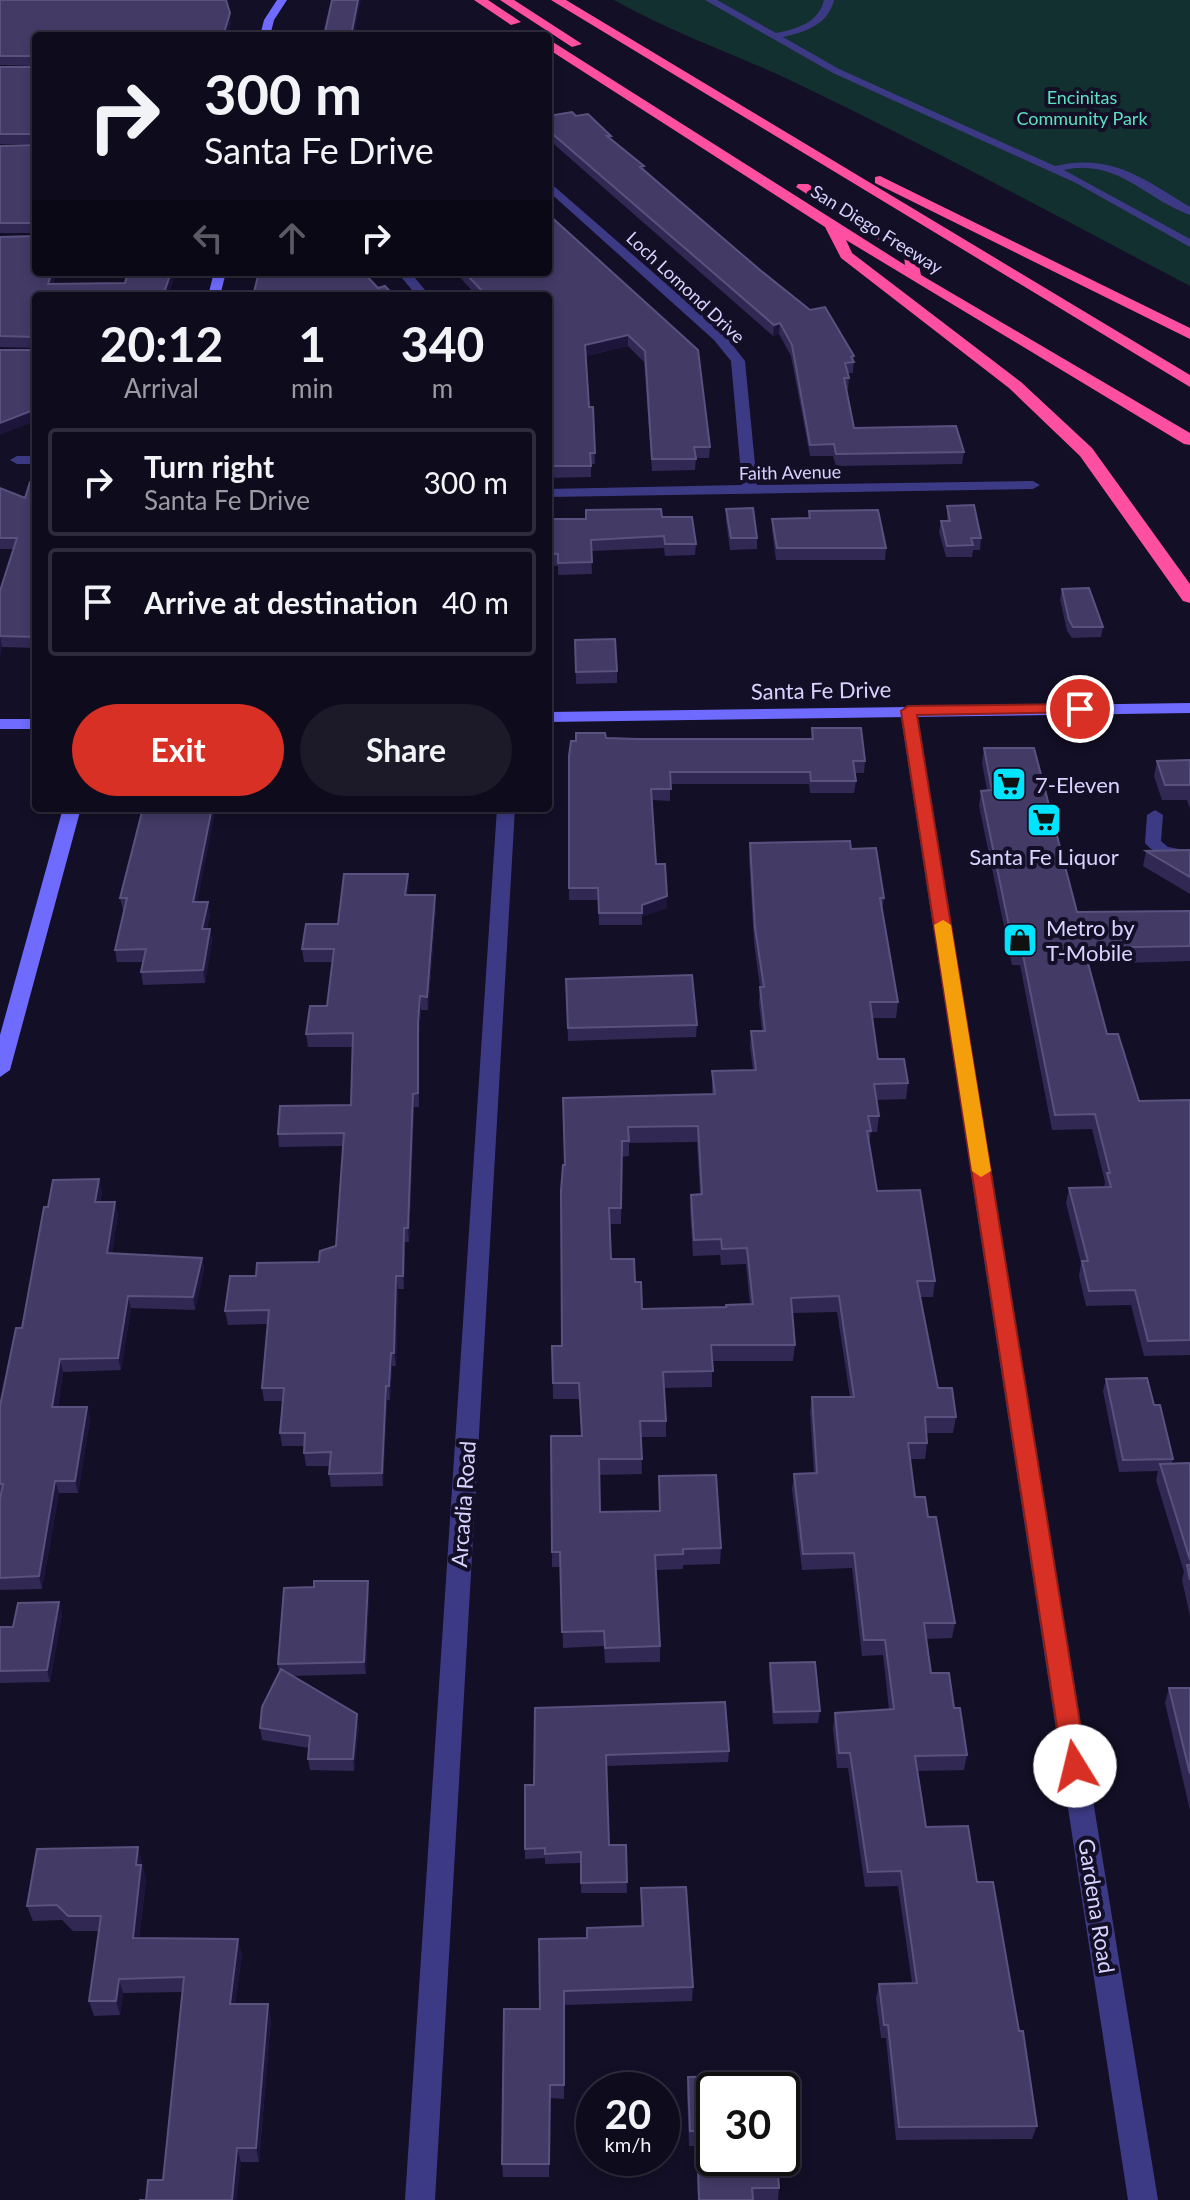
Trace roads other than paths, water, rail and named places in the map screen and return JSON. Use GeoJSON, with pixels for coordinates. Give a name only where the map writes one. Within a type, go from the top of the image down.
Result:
{"type":"FeatureCollection","features":[{"type":"Feature","properties":{"kind":"highway"},"geometry":{"type":"LineString","coordinates":[[480,0],[531,32]]}},
{"type":"Feature","properties":{"kind":"highway"},"geometry":{"type":"LineString","coordinates":[[506,0],[741,148]]}},
{"type":"Feature","properties":{"kind":"highway"},"geometry":{"type":"LineString","coordinates":[[538,0],[939,246],[979,256]]}},
{"type":"Feature","properties":{"kind":"highway","name":"San Diego Freeway"},"geometry":{"type":"LineString","coordinates":[[557,0],[709,95],[1190,382]]}},
{"type":"Feature","properties":{"kind":"highway","name":"San Diego Freeway"},"geometry":{"type":"LineString","coordinates":[[552,46],[914,277],[1190,440]]}},
{"type":"Feature","properties":{"kind":"highway"},"geometry":{"type":"LineString","coordinates":[[709,95],[1190,334]]}},
{"type":"Feature","properties":{"kind":"highway"},"geometry":{"type":"LineString","coordinates":[[795,182],[911,254],[914,277]]}},
{"type":"Feature","properties":{"kind":"highway"},"geometry":{"type":"LineString","coordinates":[[831,225],[846,255],[1015,385],[1086,452],[1190,597]]}},
{"type":"Feature","properties":{"kind":"street"},"geometry":{"type":"LineString","coordinates":[[261,0],[269,20]]}},
{"type":"Feature","properties":{"kind":"street"},"geometry":{"type":"LineString","coordinates":[[266,32],[269,20],[282,0]]}},
{"type":"Feature","properties":{"kind":"street","name":"Loch Lomond Drive"},"geometry":{"type":"LineString","coordinates":[[552,189],[719,337],[738,361],[750,491]]}},
{"type":"Feature","properties":{"kind":"street"},"geometry":{"type":"LineString","coordinates":[[406,276],[420,292]]}},
{"type":"Feature","properties":{"kind":"street"},"geometry":{"type":"LineString","coordinates":[[17,460],[32,460]]}},
{"type":"Feature","properties":{"kind":"street","name":"Faith Avenue"},"geometry":{"type":"LineString","coordinates":[[552,493],[1033,485]]}},
{"type":"Feature","properties":{"kind":"street","name":"Santa Fe Drive"},"geometry":{"type":"LineString","coordinates":[[552,717],[1190,708]]}},
{"type":"Feature","properties":{"kind":"street","name":"Gardena Road"},"geometry":{"type":"LineString","coordinates":[[908,711],[1143,2200]]}},
{"type":"Feature","properties":{"kind":"street"},"geometry":{"type":"LineString","coordinates":[[0,724],[32,724]]}},
{"type":"Feature","properties":{"kind":"street"},"geometry":{"type":"LineString","coordinates":[[0,1070],[71,812]]}},
{"type":"Feature","properties":{"kind":"street","name":"Arcadia Road"},"geometry":{"type":"LineString","coordinates":[[420,2200],[506,812]]}},
{"type":"Feature","properties":{"kind":"lane"},"geometry":{"type":"LineString","coordinates":[[710,0],[836,71],[1055,169],[1190,244]]}},
{"type":"Feature","properties":{"kind":"lane"},"geometry":{"type":"LineString","coordinates":[[776,36],[816,22],[828,7],[829,0]]}},
{"type":"Feature","properties":{"kind":"lane"},"geometry":{"type":"LineString","coordinates":[[1055,169],[1084,162],[1111,166],[1190,212]]}},
{"type":"Feature","properties":{"kind":"lane"},"geometry":{"type":"LineString","coordinates":[[1155,815],[1153,843],[1163,851],[1190,856]]}},
{"type":"Feature","properties":{"kind":"place","name":"7-Eleven"},"geometry":{"type":"Point","coordinates":[1009,784]}},
{"type":"Feature","properties":{"kind":"place","name":"Santa Fe Liquor"},"geometry":{"type":"Point","coordinates":[1044,820]}},
{"type":"Feature","properties":{"kind":"place","name":"Metro by T-Mobile"},"geometry":{"type":"Point","coordinates":[1020,940]}},
{"type":"Feature","properties":{"kind":"park label","name":"Encinitas Community Park"},"geometry":{"type":"Point","coordinates":[1082,107]}}]}
